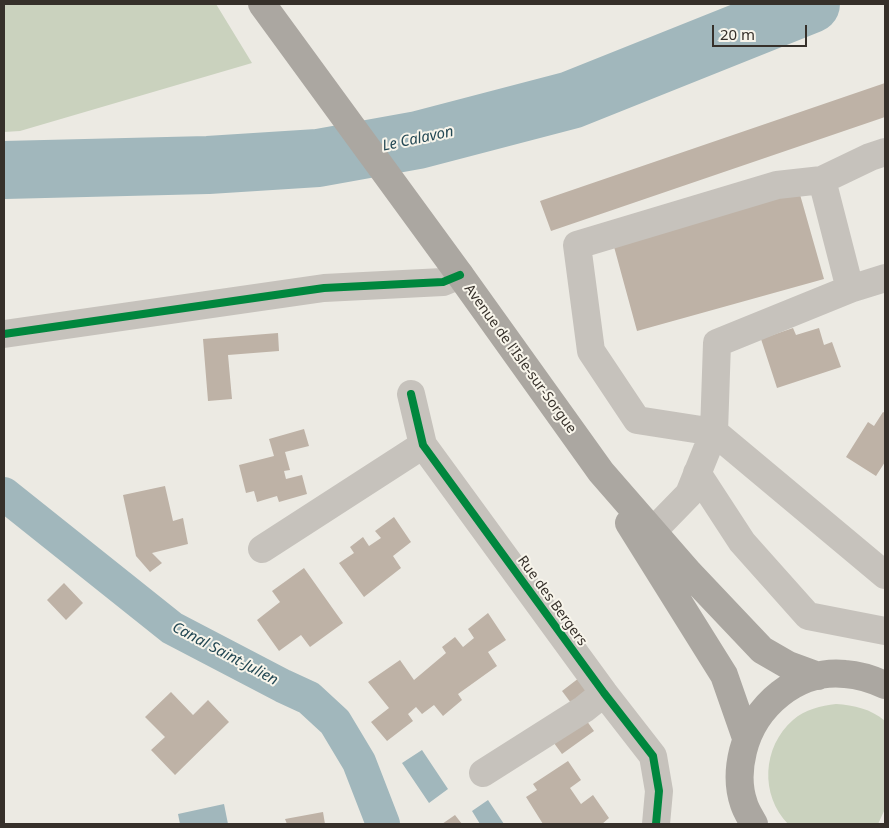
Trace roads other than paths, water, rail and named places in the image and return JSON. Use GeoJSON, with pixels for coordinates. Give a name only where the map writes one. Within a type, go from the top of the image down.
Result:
{"type":"FeatureCollection","features":[{"type":"Feature","properties":{"kind":"main road","name":"Avenue de l'Isle-sur-Sorgue"},"geometry":{"type":"LineString","coordinates":[[262,4],[601,472],[762,650],[788,665],[818,676]]}},
{"type":"Feature","properties":{"kind":"main road","name":"Avenue de l'Isle-sur-Sorgue"},"geometry":{"type":"LineString","coordinates":[[601,472],[638,540],[724,676],[746,738]]}},
{"type":"Feature","properties":{"kind":"main road"},"geometry":{"type":"LineString","coordinates":[[745,817],[740,782],[740,760],[746,738],[758,716],[774,698],[795,684],[818,676],[843,673],[869,678],[885,685]]}},
{"type":"Feature","properties":{"kind":"street"},"geometry":{"type":"LineString","coordinates":[[885,152],[870,157],[822,180],[777,185],[577,245],[591,351],[637,420],[714,432],[885,575]]}},
{"type":"Feature","properties":{"kind":"street"},"geometry":{"type":"LineString","coordinates":[[822,180],[850,289]]}},
{"type":"Feature","properties":{"kind":"street"},"geometry":{"type":"LineString","coordinates":[[4,334],[324,288],[443,282],[454,268]]}},
{"type":"Feature","properties":{"kind":"street"},"geometry":{"type":"LineString","coordinates":[[653,531],[688,494],[714,432],[717,343],[850,289],[885,278]]}},
{"type":"Feature","properties":{"kind":"street","name":"Rue des Bergers"},"geometry":{"type":"LineString","coordinates":[[412,394],[423,445],[604,693],[653,756],[659,791],[656,824]]}},
{"type":"Feature","properties":{"kind":"street"},"geometry":{"type":"LineString","coordinates":[[262,548],[423,445]]}},
{"type":"Feature","properties":{"kind":"street"},"geometry":{"type":"LineString","coordinates":[[697,473],[742,542],[808,616],[885,631]]}},
{"type":"Feature","properties":{"kind":"street"},"geometry":{"type":"LineString","coordinates":[[484,773],[604,693]]}},
{"type":"Feature","properties":{"kind":"water"},"geometry":{"type":"Polygon","coordinates":[[[422,750],[448,789],[429,803],[402,763],[422,750]]]}},
{"type":"Feature","properties":{"kind":"water"},"geometry":{"type":"Polygon","coordinates":[[[488,800],[504,824],[480,824],[472,811],[488,800]]]}},
{"type":"Feature","properties":{"kind":"water"},"geometry":{"type":"Polygon","coordinates":[[[224,804],[228,824],[180,824],[178,814],[224,804]]]}},
{"type":"Feature","properties":{"kind":"waterway","name":"Le Calavon"},"geometry":{"type":"LineString","coordinates":[[4,170],[208,165],[318,158],[418,140],[571,100],[811,4]]}},
{"type":"Feature","properties":{"kind":"waterway","name":"Canal Saint-Julien"},"geometry":{"type":"LineString","coordinates":[[4,494],[172,628],[309,698],[335,722],[359,762],[383,824]]}}]}
